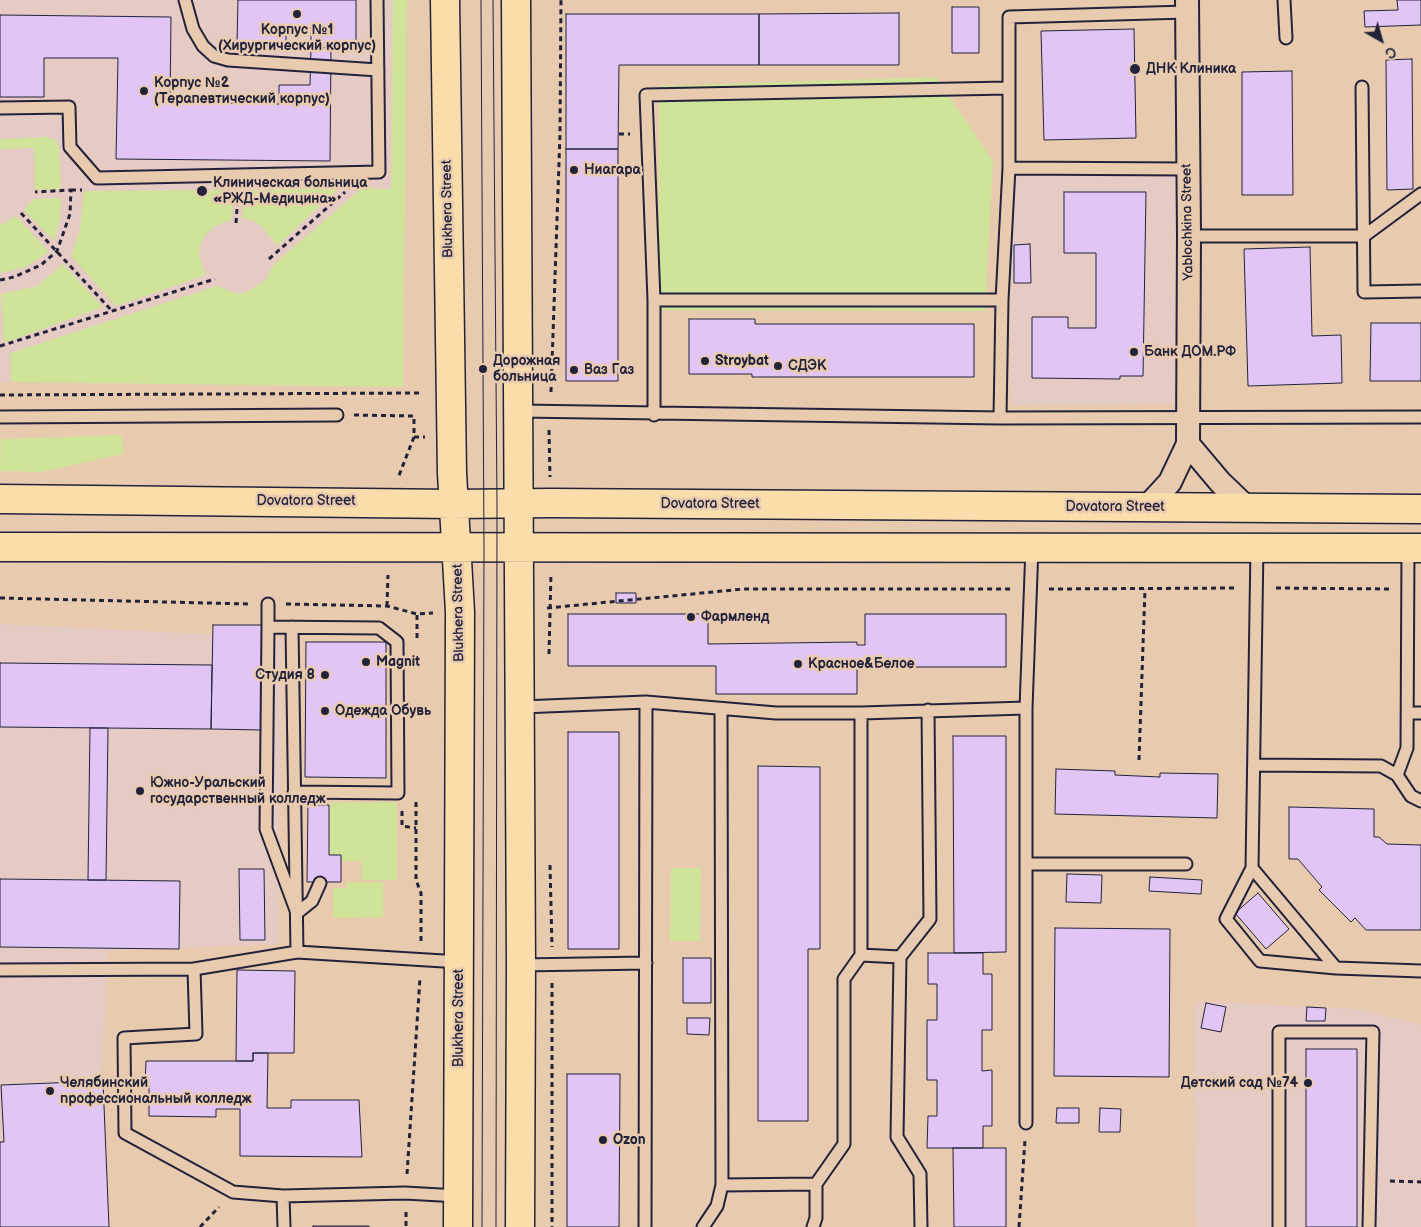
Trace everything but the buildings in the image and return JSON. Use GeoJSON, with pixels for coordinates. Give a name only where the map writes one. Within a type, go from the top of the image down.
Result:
{"type":"FeatureCollection","features":[{"type":"Feature","properties":{"kind":"main road","name":"Blukhera Street"},"geometry":{"type":"LineString","coordinates":[[446,0],[451,437],[460,612],[458,1227]]}},
{"type":"Feature","properties":{"kind":"main road"},"geometry":{"type":"LineString","coordinates":[[516,0],[520,424],[520,1227]]}},
{"type":"Feature","properties":{"kind":"main road","name":"Dovatora Street"},"geometry":{"type":"LineString","coordinates":[[0,499],[453,504],[1421,508]]}},
{"type":"Feature","properties":{"kind":"main road"},"geometry":{"type":"LineString","coordinates":[[0,547],[1414,548]]}},
{"type":"Feature","properties":{"kind":"street","name":"Yablochkina Street"},"geometry":{"type":"LineString","coordinates":[[1187,6],[1188,444]]}},
{"type":"Feature","properties":{"kind":"street"},"geometry":{"type":"LineString","coordinates":[[1147,507],[1170,482],[1188,444],[1220,482],[1246,507]]}},
{"type":"Feature","properties":{"kind":"lane"},"geometry":{"type":"LineString","coordinates":[[185,0],[193,29],[203,46],[214,56],[228,60],[378,70]]}},
{"type":"Feature","properties":{"kind":"lane"},"geometry":{"type":"LineString","coordinates":[[0,108],[70,107],[70,147],[97,178],[379,172],[377,0]]}},
{"type":"Feature","properties":{"kind":"lane"},"geometry":{"type":"LineString","coordinates":[[1284,0],[1286,38]]}},
{"type":"Feature","properties":{"kind":"lane"},"geometry":{"type":"LineString","coordinates":[[1000,418],[1002,300],[1009,168],[1009,17],[1187,6]]}},
{"type":"Feature","properties":{"kind":"lane"},"geometry":{"type":"LineString","coordinates":[[1362,87],[1364,292],[1421,291]]}},
{"type":"Feature","properties":{"kind":"lane"},"geometry":{"type":"LineString","coordinates":[[654,415],[654,300],[646,95],[1008,88]]}},
{"type":"Feature","properties":{"kind":"lane"},"geometry":{"type":"LineString","coordinates":[[1009,168],[1187,169]]}},
{"type":"Feature","properties":{"kind":"lane"},"geometry":{"type":"LineString","coordinates":[[1189,236],[1364,236],[1421,194]]}},
{"type":"Feature","properties":{"kind":"lane"},"geometry":{"type":"LineString","coordinates":[[654,300],[1002,300]]}},
{"type":"Feature","properties":{"kind":"lane"},"geometry":{"type":"LineString","coordinates":[[520,424],[550,412],[654,415],[1000,418],[1421,417]]}},
{"type":"Feature","properties":{"kind":"lane"},"geometry":{"type":"LineString","coordinates":[[0,418],[337,415]]}},
{"type":"Feature","properties":{"kind":"lane"},"geometry":{"type":"LineString","coordinates":[[1026,1123],[1026,708],[1032,589],[1032,548]]}},
{"type":"Feature","properties":{"kind":"lane"},"geometry":{"type":"LineString","coordinates":[[1257,548],[1252,868],[1226,919],[1260,961],[1336,968],[1421,971]]}},
{"type":"Feature","properties":{"kind":"lane"},"geometry":{"type":"LineString","coordinates":[[1397,776],[1407,748],[1406,589],[1414,548]]}},
{"type":"Feature","properties":{"kind":"lane"},"geometry":{"type":"LineString","coordinates":[[268,604],[266,829],[297,914]]}},
{"type":"Feature","properties":{"kind":"lane"},"geometry":{"type":"LineString","coordinates":[[268,627],[379,628],[398,642],[398,793],[294,792]]}},
{"type":"Feature","properties":{"kind":"lane"},"geometry":{"type":"LineString","coordinates":[[292,627],[297,952]]}},
{"type":"Feature","properties":{"kind":"lane"},"geometry":{"type":"LineString","coordinates":[[520,707],[646,702],[721,710],[776,713],[861,713],[1026,708]]}},
{"type":"Feature","properties":{"kind":"lane"},"geometry":{"type":"LineString","coordinates":[[645,1227],[646,702]]}},
{"type":"Feature","properties":{"kind":"lane"},"geometry":{"type":"LineString","coordinates":[[703,1227],[717,1206],[722,1185],[721,710]]}},
{"type":"Feature","properties":{"kind":"lane"},"geometry":{"type":"LineString","coordinates":[[921,1227],[920,1174],[897,1136],[900,957],[930,919],[928,710]]}},
{"type":"Feature","properties":{"kind":"lane"},"geometry":{"type":"LineString","coordinates":[[813,1227],[816,1218],[816,1184],[844,1144],[844,979],[861,955],[861,713]]}},
{"type":"Feature","properties":{"kind":"lane"},"geometry":{"type":"LineString","coordinates":[[1407,713],[1421,713]]}},
{"type":"Feature","properties":{"kind":"lane"},"geometry":{"type":"LineString","coordinates":[[1254,765],[1381,766],[1397,776],[1411,796],[1421,801]]}},
{"type":"Feature","properties":{"kind":"lane"},"geometry":{"type":"LineString","coordinates":[[1027,864],[1186,864]]}},
{"type":"Feature","properties":{"kind":"lane"},"geometry":{"type":"LineString","coordinates":[[1252,868],[1336,968]]}},
{"type":"Feature","properties":{"kind":"lane"},"geometry":{"type":"LineString","coordinates":[[297,914],[312,901],[320,883]]}},
{"type":"Feature","properties":{"kind":"lane"},"geometry":{"type":"LineString","coordinates":[[0,970],[194,969],[297,952],[460,962]]}},
{"type":"Feature","properties":{"kind":"lane"},"geometry":{"type":"LineString","coordinates":[[861,955],[900,957]]}},
{"type":"Feature","properties":{"kind":"lane"},"geometry":{"type":"LineString","coordinates":[[521,965],[646,963]]}},
{"type":"Feature","properties":{"kind":"lane"},"geometry":{"type":"LineString","coordinates":[[194,969],[196,1034],[124,1038],[125,1134],[233,1192],[284,1196],[405,1193],[458,1196]]}},
{"type":"Feature","properties":{"kind":"lane"},"geometry":{"type":"LineString","coordinates":[[1279,1227],[1279,1032],[1372,1032],[1372,1181],[1370,1227]]}},
{"type":"Feature","properties":{"kind":"lane"},"geometry":{"type":"LineString","coordinates":[[722,1185],[816,1184]]}},
{"type":"Feature","properties":{"kind":"lane"},"geometry":{"type":"LineString","coordinates":[[284,1196],[284,1227]]}},
{"type":"Feature","properties":{"kind":"path"},"geometry":{"type":"LineString","coordinates":[[551,503],[550,412],[560,134],[561,0]]}},
{"type":"Feature","properties":{"kind":"path"},"geometry":{"type":"LineString","coordinates":[[560,134],[566,134]]}},
{"type":"Feature","properties":{"kind":"path"},"geometry":{"type":"LineString","coordinates":[[236,223],[238,188]]}},
{"type":"Feature","properties":{"kind":"path"},"geometry":{"type":"LineString","coordinates":[[0,280],[14,277],[40,265],[57,251],[70,214],[71,190]]}},
{"type":"Feature","properties":{"kind":"path"},"geometry":{"type":"LineString","coordinates":[[35,192],[90,190]]}},
{"type":"Feature","properties":{"kind":"path"},"geometry":{"type":"LineString","coordinates":[[269,259],[346,191]]}},
{"type":"Feature","properties":{"kind":"path"},"geometry":{"type":"LineString","coordinates":[[21,213],[112,311]]}},
{"type":"Feature","properties":{"kind":"path"},"geometry":{"type":"LineString","coordinates":[[0,346],[215,279]]}},
{"type":"Feature","properties":{"kind":"path"},"geometry":{"type":"LineString","coordinates":[[0,395],[419,393]]}},
{"type":"Feature","properties":{"kind":"path"},"geometry":{"type":"LineString","coordinates":[[337,415],[414,416],[414,437],[396,482]]}},
{"type":"Feature","properties":{"kind":"path"},"geometry":{"type":"LineString","coordinates":[[520,424],[550,438]]}},
{"type":"Feature","properties":{"kind":"path"},"geometry":{"type":"LineString","coordinates":[[414,437],[451,437]]}},
{"type":"Feature","properties":{"kind":"path"},"geometry":{"type":"LineString","coordinates":[[549,657],[552,547]]}},
{"type":"Feature","properties":{"kind":"path"},"geometry":{"type":"LineString","coordinates":[[388,567],[388,606]]}},
{"type":"Feature","properties":{"kind":"path"},"geometry":{"type":"LineString","coordinates":[[520,608],[550,608],[744,589],[1406,589]]}},
{"type":"Feature","properties":{"kind":"path"},"geometry":{"type":"LineString","coordinates":[[1139,760],[1145,590]]}},
{"type":"Feature","properties":{"kind":"path"},"geometry":{"type":"LineString","coordinates":[[0,598],[388,606],[417,614],[460,612]]}},
{"type":"Feature","properties":{"kind":"path"},"geometry":{"type":"LineString","coordinates":[[417,614],[417,643]]}},
{"type":"Feature","properties":{"kind":"path"},"geometry":{"type":"LineString","coordinates":[[406,1227],[405,1193],[421,960],[421,893],[416,880],[416,799]]}},
{"type":"Feature","properties":{"kind":"path"},"geometry":{"type":"LineString","coordinates":[[402,826],[416,828]]}},
{"type":"Feature","properties":{"kind":"path"},"geometry":{"type":"LineString","coordinates":[[550,855],[552,1227]]}},
{"type":"Feature","properties":{"kind":"path"},"geometry":{"type":"LineString","coordinates":[[1019,1227],[1026,1123]]}},
{"type":"Feature","properties":{"kind":"path"},"geometry":{"type":"LineString","coordinates":[[1372,1181],[1421,1182]]}},
{"type":"Feature","properties":{"kind":"path"},"geometry":{"type":"LineString","coordinates":[[200,1227],[233,1192]]}},
{"type":"Feature","properties":{"kind":"shaded area","name":"Клиническая больница «РЖД-Медицина»"},"geometry":{"type":"Polygon","coordinates":[[[0,0],[407,0],[403,387],[0,382],[0,0]]]}},
{"type":"Feature","properties":{"kind":"shaded area"},"geometry":{"type":"Polygon","coordinates":[[[1012,172],[1176,176],[1174,404],[1010,405],[1012,172]]]}},
{"type":"Feature","properties":{"kind":"shaded area","name":"Южно-Уральский государственный колледж"},"geometry":{"type":"Polygon","coordinates":[[[0,624],[282,638],[278,944],[108,951],[93,1227],[0,1227],[0,624]]]}},
{"type":"Feature","properties":{"kind":"shaded area","name":"Детский сад №74"},"geometry":{"type":"Polygon","coordinates":[[[1195,1001],[1356,1009],[1421,1025],[1421,1227],[1196,1227],[1194,1140],[1195,1001]]]}},
{"type":"Feature","properties":{"kind":"green space"},"geometry":{"type":"Polygon","coordinates":[[[393,0],[407,0],[403,387],[11,382],[10,353],[217,286],[237,294],[247,292],[266,280],[274,264],[362,188],[391,189],[393,0]]]}},
{"type":"Feature","properties":{"kind":"green space"},"geometry":{"type":"Polygon","coordinates":[[[936,77],[993,161],[985,311],[659,310],[659,86],[936,77]]]}},
{"type":"Feature","properties":{"kind":"green space"},"geometry":{"type":"Polygon","coordinates":[[[48,137],[56,141],[59,146],[61,189],[35,190],[34,148],[0,149],[0,139],[48,137]]]}},
{"type":"Feature","properties":{"kind":"green space"},"geometry":{"type":"Polygon","coordinates":[[[339,188],[277,246],[263,228],[254,221],[242,218],[244,190],[339,188]]]}},
{"type":"Feature","properties":{"kind":"green space"},"geometry":{"type":"Polygon","coordinates":[[[233,190],[232,219],[214,227],[206,234],[201,244],[199,255],[206,275],[116,306],[71,256],[80,229],[84,191],[233,190]]]}},
{"type":"Feature","properties":{"kind":"green space"},"geometry":{"type":"Polygon","coordinates":[[[61,198],[60,219],[54,241],[24,210],[33,199],[61,198]]]}},
{"type":"Feature","properties":{"kind":"green space"},"geometry":{"type":"Polygon","coordinates":[[[16,216],[49,252],[26,267],[0,273],[0,225],[16,216]]]}},
{"type":"Feature","properties":{"kind":"green space"},"geometry":{"type":"Polygon","coordinates":[[[63,264],[103,307],[4,343],[1,294],[37,286],[63,264]]]}},
{"type":"Feature","properties":{"kind":"green space"},"geometry":{"type":"Polygon","coordinates":[[[122,435],[124,454],[40,472],[0,471],[1,439],[122,435]]]}},
{"type":"Feature","properties":{"kind":"green space"},"geometry":{"type":"Polygon","coordinates":[[[397,802],[397,880],[362,880],[361,861],[341,861],[329,855],[329,803],[397,802]]]}},
{"type":"Feature","properties":{"kind":"green space"},"geometry":{"type":"Polygon","coordinates":[[[671,868],[701,868],[700,941],[670,941],[671,868]]]}},
{"type":"Feature","properties":{"kind":"green space"},"geometry":{"type":"Polygon","coordinates":[[[347,882],[383,882],[383,917],[333,918],[333,888],[346,888],[347,882]]]}},
{"type":"Feature","properties":{"kind":"tram line"},"geometry":{"type":"LineString","coordinates":[[481,0],[484,548],[482,1227]]}},
{"type":"Feature","properties":{"kind":"tram line"},"geometry":{"type":"LineString","coordinates":[[493,0],[497,504],[496,1227]]}},
{"type":"Feature","properties":{"kind":"place","name":"Корпус №1 (Хирургический корпус)"},"geometry":{"type":"Point","coordinates":[297,14]}},
{"type":"Feature","properties":{"kind":"place","name":"ДНК Клиника"},"geometry":{"type":"Point","coordinates":[1135,69]}},
{"type":"Feature","properties":{"kind":"place","name":"Корпус №2 (Терапевтический корпус)"},"geometry":{"type":"Point","coordinates":[144,91]}},
{"type":"Feature","properties":{"kind":"place","name":"Ниагара"},"geometry":{"type":"Point","coordinates":[574,170]}},
{"type":"Feature","properties":{"kind":"place","name":"Клиническая больница «РЖД-Медицина»"},"geometry":{"type":"Point","coordinates":[202,191]}},
{"type":"Feature","properties":{"kind":"place","name":"Банк ДОМ.РФ"},"geometry":{"type":"Point","coordinates":[1134,352]}},
{"type":"Feature","properties":{"kind":"place","name":"Stroybat"},"geometry":{"type":"Point","coordinates":[705,361]}},
{"type":"Feature","properties":{"kind":"place","name":"СДЭК"},"geometry":{"type":"Point","coordinates":[778,366]}},
{"type":"Feature","properties":{"kind":"place","name":"Дорожная больница"},"geometry":{"type":"Point","coordinates":[483,369]}},
{"type":"Feature","properties":{"kind":"place","name":"Ваз Газ"},"geometry":{"type":"Point","coordinates":[574,370]}},
{"type":"Feature","properties":{"kind":"place","name":"Фармленд"},"geometry":{"type":"Point","coordinates":[691,617]}},
{"type":"Feature","properties":{"kind":"place","name":"Magnit"},"geometry":{"type":"Point","coordinates":[366,662]}},
{"type":"Feature","properties":{"kind":"place","name":"Красное&Белое"},"geometry":{"type":"Point","coordinates":[798,664]}},
{"type":"Feature","properties":{"kind":"place","name":"Студия 8"},"geometry":{"type":"Point","coordinates":[325,675]}},
{"type":"Feature","properties":{"kind":"place","name":"Одежда Обувь"},"geometry":{"type":"Point","coordinates":[325,711]}},
{"type":"Feature","properties":{"kind":"place","name":"Южно-Уральский государственный колледж"},"geometry":{"type":"Point","coordinates":[140,791]}},
{"type":"Feature","properties":{"kind":"place","name":"Детский сад №74"},"geometry":{"type":"Point","coordinates":[1308,1083]}},
{"type":"Feature","properties":{"kind":"place","name":"Челябинский профессиональный колледж"},"geometry":{"type":"Point","coordinates":[50,1091]}},
{"type":"Feature","properties":{"kind":"place","name":"Ozon"},"geometry":{"type":"Point","coordinates":[603,1140]}}]}
